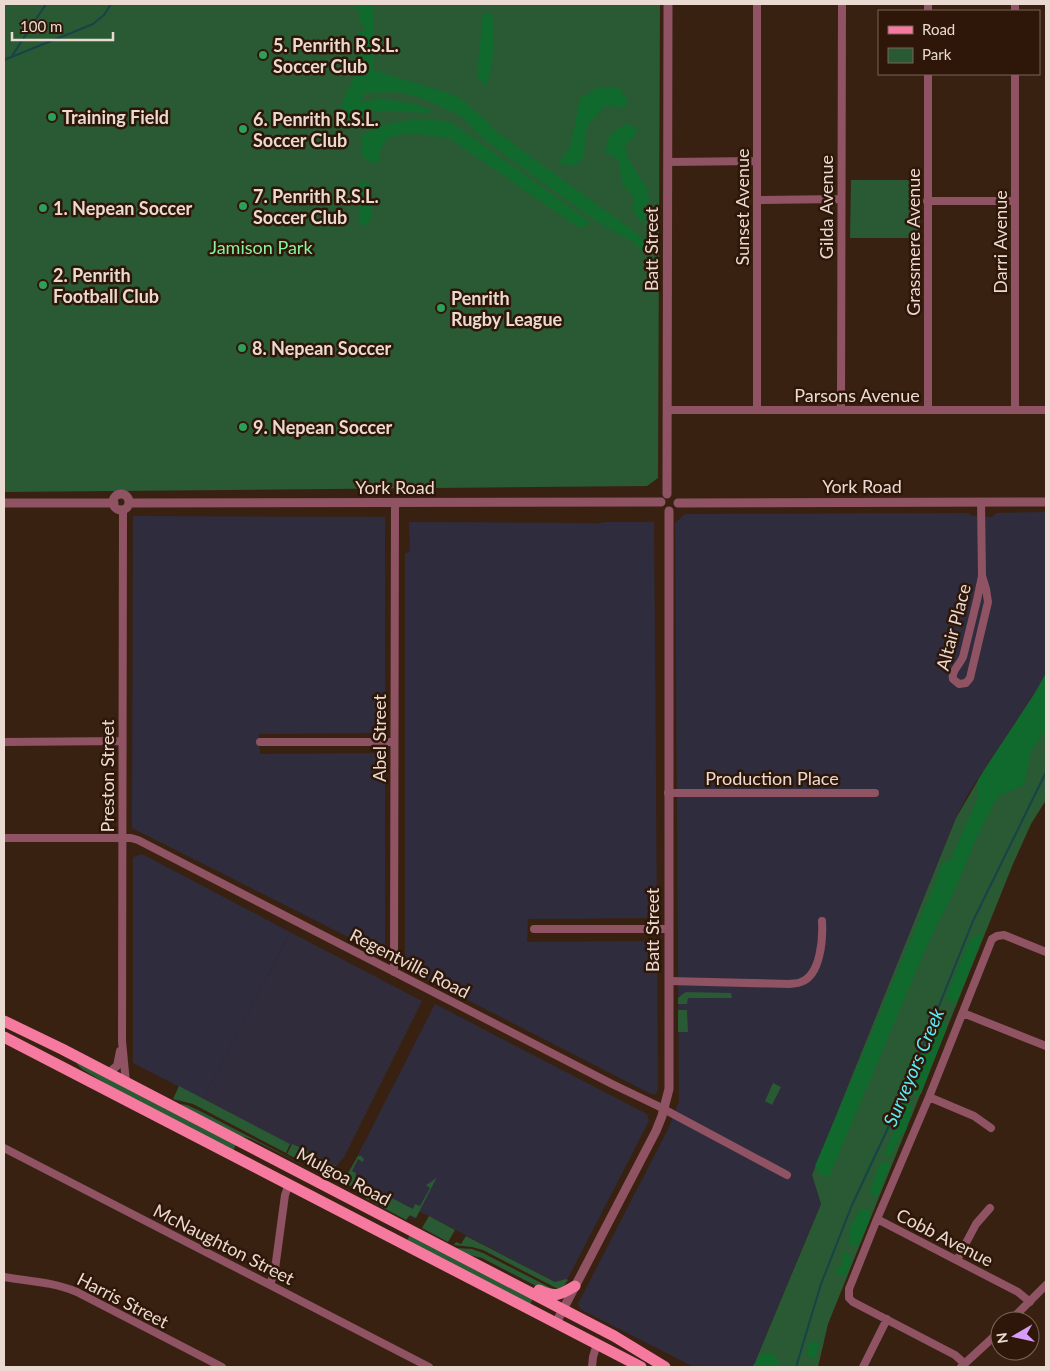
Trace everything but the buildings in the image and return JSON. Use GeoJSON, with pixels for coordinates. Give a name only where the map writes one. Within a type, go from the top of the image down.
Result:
{"type":"FeatureCollection","features":[{"type":"Feature","properties":{"kind":"main road","name":"Mulgoa Road"},"geometry":{"type":"LineString","coordinates":[[4,1022],[62,1049],[614,1336],[665,1367]]}},
{"type":"Feature","properties":{"kind":"main road","name":"Mulgoa Road"},"geometry":{"type":"LineString","coordinates":[[4,1037],[641,1367]]}},
{"type":"Feature","properties":{"kind":"main road"},"geometry":{"type":"LineString","coordinates":[[465,1259],[483,1262],[550,1295],[558,1295],[574,1286]]}},
{"type":"Feature","properties":{"kind":"street","name":"Batt Street"},"geometry":{"type":"LineString","coordinates":[[668,4],[668,494]]}},
{"type":"Feature","properties":{"kind":"street","name":"Sunset Avenue"},"geometry":{"type":"LineString","coordinates":[[757,4],[757,410]]}},
{"type":"Feature","properties":{"kind":"street","name":"Gilda Avenue"},"geometry":{"type":"LineString","coordinates":[[841,410],[842,4]]}},
{"type":"Feature","properties":{"kind":"street","name":"Grassmere Avenue"},"geometry":{"type":"LineString","coordinates":[[928,75],[928,410]]}},
{"type":"Feature","properties":{"kind":"street","name":"Darri Avenue"},"geometry":{"type":"LineString","coordinates":[[1015,75],[1015,410]]}},
{"type":"Feature","properties":{"kind":"street"},"geometry":{"type":"LineString","coordinates":[[668,162],[757,161]]}},
{"type":"Feature","properties":{"kind":"street"},"geometry":{"type":"LineString","coordinates":[[757,200],[841,199]]}},
{"type":"Feature","properties":{"kind":"street"},"geometry":{"type":"LineString","coordinates":[[928,200],[1015,201]]}},
{"type":"Feature","properties":{"kind":"street","name":"Parsons Avenue"},"geometry":{"type":"LineString","coordinates":[[668,410],[1046,410]]}},
{"type":"Feature","properties":{"kind":"street"},"geometry":{"type":"LineString","coordinates":[[668,494],[674,496],[678,502],[676,508],[669,511],[662,508],[661,502],[663,497],[668,494]]}},
{"type":"Feature","properties":{"kind":"street","name":"York Road"},"geometry":{"type":"LineString","coordinates":[[4,503],[114,503],[116,497],[122,495],[126,497],[126,506],[661,502]]}},
{"type":"Feature","properties":{"kind":"street","name":"York Road"},"geometry":{"type":"LineString","coordinates":[[678,502],[1046,502]]}},
{"type":"Feature","properties":{"kind":"street","name":"Altair Place"},"geometry":{"type":"LineString","coordinates":[[981,502],[982,576],[963,657],[952,674],[953,680],[959,684],[966,683],[970,678],[988,605],[982,576]]}},
{"type":"Feature","properties":{"kind":"street"},"geometry":{"type":"LineString","coordinates":[[114,503],[118,509],[126,506]]}},
{"type":"Feature","properties":{"kind":"street","name":"Abel Street"},"geometry":{"type":"LineString","coordinates":[[394,972],[395,504]]}},
{"type":"Feature","properties":{"kind":"street","name":"Preston Street"},"geometry":{"type":"LineString","coordinates":[[126,506],[122,741],[122,1041],[126,1083]]}},
{"type":"Feature","properties":{"kind":"street","name":"Batt Street"},"geometry":{"type":"LineString","coordinates":[[556,1323],[656,1131],[667,1100],[669,1081],[669,511]]}},
{"type":"Feature","properties":{"kind":"street"},"geometry":{"type":"LineString","coordinates":[[4,742],[122,741]]}},
{"type":"Feature","properties":{"kind":"street"},"geometry":{"type":"LineString","coordinates":[[260,742],[394,742]]}},
{"type":"Feature","properties":{"kind":"street","name":"Production Place"},"geometry":{"type":"LineString","coordinates":[[668,793],[875,793]]}},
{"type":"Feature","properties":{"kind":"street","name":"Regentville Road"},"geometry":{"type":"LineString","coordinates":[[4,838],[122,838],[138,840],[787,1175]]}},
{"type":"Feature","properties":{"kind":"street"},"geometry":{"type":"LineString","coordinates":[[668,981],[789,984],[802,982],[809,976],[818,960],[822,946],[822,921]]}},
{"type":"Feature","properties":{"kind":"street"},"geometry":{"type":"LineString","coordinates":[[534,929],[669,929]]}},
{"type":"Feature","properties":{"kind":"street","name":"Cobb Avenue"},"geometry":{"type":"LineString","coordinates":[[1030,1302],[1018,1292],[877,1220],[991,942],[995,936],[1006,936],[1046,952]]}},
{"type":"Feature","properties":{"kind":"street"},"geometry":{"type":"LineString","coordinates":[[963,1013],[1046,1046]]}},
{"type":"Feature","properties":{"kind":"street","name":"Preston Street"},"geometry":{"type":"LineString","coordinates":[[108,1073],[118,1063],[122,1041]]}},
{"type":"Feature","properties":{"kind":"street"},"geometry":{"type":"LineString","coordinates":[[929,1097],[974,1116],[991,1128]]}},
{"type":"Feature","properties":{"kind":"street","name":"McNaughton Street"},"geometry":{"type":"LineString","coordinates":[[4,1148],[430,1367]]}},
{"type":"Feature","properties":{"kind":"street"},"geometry":{"type":"LineString","coordinates":[[270,1285],[275,1269],[285,1195],[289,1184]]}},
{"type":"Feature","properties":{"kind":"street"},"geometry":{"type":"LineString","coordinates":[[957,1260],[976,1224],[990,1208]]}},
{"type":"Feature","properties":{"kind":"street"},"geometry":{"type":"LineString","coordinates":[[877,1220],[849,1289],[849,1298],[853,1302],[954,1355],[963,1366],[990,1340]]}},
{"type":"Feature","properties":{"kind":"street","name":"Harris Street"},"geometry":{"type":"LineString","coordinates":[[4,1277],[54,1284],[76,1292],[222,1367]]}},
{"type":"Feature","properties":{"kind":"street"},"geometry":{"type":"LineString","coordinates":[[1021,1311],[1046,1285]]}},
{"type":"Feature","properties":{"kind":"street"},"geometry":{"type":"LineString","coordinates":[[863,1367],[887,1319]]}},
{"type":"Feature","properties":{"kind":"street"},"geometry":{"type":"LineString","coordinates":[[592,1367],[597,1344]]}},
{"type":"Feature","properties":{"kind":"shaded area"},"geometry":{"type":"Polygon","coordinates":[[[1046,512],[1046,673],[968,794],[956,818],[812,1175],[821,1204],[753,1367],[694,1367],[580,1309],[578,1304],[668,1129],[679,1102],[675,523],[685,514],[968,513],[973,516],[992,517],[996,513],[1046,512]]]}},
{"type":"Feature","properties":{"kind":"shaded area"},"geometry":{"type":"Polygon","coordinates":[[[133,516],[385,517],[385,733],[259,734],[260,754],[379,753],[385,758],[385,947],[378,952],[132,828],[133,516]]]}},
{"type":"Feature","properties":{"kind":"shaded area"},"geometry":{"type":"Polygon","coordinates":[[[409,522],[593,524],[606,522],[654,522],[657,918],[528,919],[527,942],[657,941],[658,1090],[656,1094],[651,1094],[405,968],[405,553],[410,552],[409,522]]]}},
{"type":"Feature","properties":{"kind":"shaded area"},"geometry":{"type":"Polygon","coordinates":[[[142,854],[290,932],[203,1099],[133,1063],[133,857],[142,854]]]}},
{"type":"Feature","properties":{"kind":"shaded area"},"geometry":{"type":"Polygon","coordinates":[[[290,932],[422,1001],[344,1157],[335,1168],[203,1099],[290,932]]]}},
{"type":"Feature","properties":{"kind":"shaded area"},"geometry":{"type":"Polygon","coordinates":[[[435,1004],[647,1114],[649,1121],[567,1280],[555,1282],[429,1216],[419,1212],[415,1219],[349,1185],[347,1179],[357,1157],[435,1004]]]}},
{"type":"Feature","properties":{"kind":"green space","name":"Jamison Park"},"geometry":{"type":"Polygon","coordinates":[[[4,4],[660,4],[658,478],[647,486],[4,492],[4,4]]]}},
{"type":"Feature","properties":{"kind":"green space"},"geometry":{"type":"Polygon","coordinates":[[[349,4],[372,4],[374,13],[373,70],[457,96],[486,120],[494,130],[635,232],[646,241],[646,247],[641,250],[633,242],[601,224],[480,136],[461,116],[420,97],[397,92],[364,93],[361,103],[379,98],[415,104],[433,111],[428,113],[379,111],[366,113],[357,123],[352,123],[344,116],[341,108],[355,75],[359,32],[364,31],[365,26],[360,23],[359,11],[349,4]]]}},
{"type":"Feature","properties":{"kind":"green space"},"geometry":{"type":"Polygon","coordinates":[[[483,13],[492,13],[493,31],[491,67],[487,84],[484,85],[477,76],[483,13]]]}},
{"type":"Feature","properties":{"kind":"green space"},"geometry":{"type":"Polygon","coordinates":[[[619,87],[628,101],[625,107],[605,106],[587,126],[583,160],[572,166],[558,162],[570,148],[580,99],[597,88],[619,87]]]}},
{"type":"Feature","properties":{"kind":"green space"},"geometry":{"type":"Polygon","coordinates":[[[427,119],[449,122],[468,134],[589,221],[588,226],[578,227],[449,138],[407,133],[388,138],[380,150],[379,162],[371,163],[362,155],[362,135],[393,123],[427,119]]]}},
{"type":"Feature","properties":{"kind":"green space"},"geometry":{"type":"Polygon","coordinates":[[[626,124],[637,128],[634,137],[625,145],[628,158],[647,189],[649,202],[643,206],[647,218],[641,222],[632,209],[634,197],[622,183],[619,160],[605,152],[610,134],[626,124]]]}},
{"type":"Feature","properties":{"kind":"green space"},"geometry":{"type":"Polygon","coordinates":[[[851,180],[920,180],[920,238],[850,238],[851,180]]]}},
{"type":"Feature","properties":{"kind":"green space"},"geometry":{"type":"Polygon","coordinates":[[[366,182],[372,187],[371,219],[365,226],[360,223],[359,183],[366,182]]]}},
{"type":"Feature","properties":{"kind":"green space"},"geometry":{"type":"Polygon","coordinates":[[[1046,673],[1046,800],[1031,824],[1013,864],[828,1324],[818,1367],[753,1367],[821,1204],[812,1175],[956,818],[984,770],[1046,673]]]}},
{"type":"Feature","properties":{"kind":"green space"},"geometry":{"type":"Polygon","coordinates":[[[1046,673],[1046,730],[1031,751],[1024,785],[998,796],[927,945],[829,1177],[820,1174],[815,1166],[943,861],[950,861],[977,800],[978,780],[1032,698],[1046,673]]]}},
{"type":"Feature","properties":{"kind":"green space"},"geometry":{"type":"Polygon","coordinates":[[[981,933],[982,938],[957,1002],[951,1003],[946,997],[970,939],[981,933]]]}},
{"type":"Feature","properties":{"kind":"green space"},"geometry":{"type":"Polygon","coordinates":[[[687,992],[731,993],[732,998],[688,998],[687,1004],[678,1004],[678,998],[687,992]]]}},
{"type":"Feature","properties":{"kind":"green space"},"geometry":{"type":"Polygon","coordinates":[[[678,1010],[687,1010],[688,1032],[678,1032],[678,1010]]]}},
{"type":"Feature","properties":{"kind":"green space"},"geometry":{"type":"Polygon","coordinates":[[[942,1020],[947,1027],[921,1094],[913,1095],[908,1089],[932,1028],[942,1020]]]}},
{"type":"Feature","properties":{"kind":"green space"},"geometry":{"type":"Polygon","coordinates":[[[78,1062],[236,1144],[233,1151],[113,1088],[82,1069],[77,1064],[78,1062]]]}},
{"type":"Feature","properties":{"kind":"green space"},"geometry":{"type":"Polygon","coordinates":[[[773,1083],[781,1087],[772,1105],[765,1101],[773,1083]]]}},
{"type":"Feature","properties":{"kind":"green space"},"geometry":{"type":"Polygon","coordinates":[[[179,1086],[290,1144],[286,1153],[193,1104],[173,1099],[179,1086]]]}},
{"type":"Feature","properties":{"kind":"green space"},"geometry":{"type":"Polygon","coordinates":[[[908,1100],[912,1109],[906,1130],[900,1136],[889,1157],[884,1154],[894,1132],[894,1125],[900,1108],[908,1100]]]}},
{"type":"Feature","properties":{"kind":"green space"},"geometry":{"type":"Polygon","coordinates":[[[180,1104],[200,1111],[309,1168],[251,1139],[234,1134],[180,1104]]]}},
{"type":"Feature","properties":{"kind":"green space"},"geometry":{"type":"Polygon","coordinates":[[[292,1144],[336,1166],[329,1172],[323,1172],[287,1154],[292,1144]]]}},
{"type":"Feature","properties":{"kind":"green space"},"geometry":{"type":"Polygon","coordinates":[[[358,1156],[364,1159],[363,1162],[358,1159],[352,1171],[356,1173],[355,1179],[413,1209],[415,1204],[420,1206],[430,1188],[426,1185],[437,1177],[416,1218],[410,1215],[406,1220],[365,1198],[349,1185],[346,1181],[348,1173],[358,1156]]]}},
{"type":"Feature","properties":{"kind":"green space"},"geometry":{"type":"Polygon","coordinates":[[[886,1161],[890,1165],[878,1196],[873,1196],[870,1191],[879,1165],[886,1161]]]}},
{"type":"Feature","properties":{"kind":"green space"},"geometry":{"type":"Polygon","coordinates":[[[870,1209],[869,1222],[858,1246],[853,1246],[850,1244],[849,1230],[860,1210],[870,1209]]]}},
{"type":"Feature","properties":{"kind":"green space"},"geometry":{"type":"Polygon","coordinates":[[[429,1216],[455,1230],[448,1242],[422,1228],[429,1216]]]}},
{"type":"Feature","properties":{"kind":"green space"},"geometry":{"type":"Polygon","coordinates":[[[410,1235],[533,1298],[530,1305],[406,1242],[410,1235]]]}},
{"type":"Feature","properties":{"kind":"green space"},"geometry":{"type":"Polygon","coordinates":[[[466,1236],[555,1282],[568,1280],[563,1287],[558,1289],[483,1250],[454,1245],[456,1242],[461,1244],[466,1236]]]}},
{"type":"Feature","properties":{"kind":"green space"},"geometry":{"type":"Polygon","coordinates":[[[457,1248],[472,1249],[483,1253],[553,1289],[546,1291],[482,1258],[466,1254],[457,1248]]]}},
{"type":"Feature","properties":{"kind":"green space"},"geometry":{"type":"Polygon","coordinates":[[[847,1252],[852,1261],[845,1275],[837,1274],[835,1269],[841,1267],[844,1262],[841,1256],[847,1252]]]}},
{"type":"Feature","properties":{"kind":"green space"},"geometry":{"type":"Polygon","coordinates":[[[815,1341],[819,1344],[815,1357],[811,1357],[806,1354],[809,1345],[815,1341]]]}},
{"type":"Feature","properties":{"kind":"green space"},"geometry":{"type":"Polygon","coordinates":[[[762,1354],[773,1354],[782,1367],[752,1367],[762,1354]]]}},
{"type":"Feature","properties":{"kind":"waterway"},"geometry":{"type":"LineString","coordinates":[[12,56],[46,4]]}},
{"type":"Feature","properties":{"kind":"waterway"},"geometry":{"type":"LineString","coordinates":[[4,60],[93,24],[104,15],[111,4]]}},
{"type":"Feature","properties":{"kind":"waterway","name":"Surveyors Creek"},"geometry":{"type":"LineString","coordinates":[[796,1367],[821,1284],[852,1205],[902,1098],[973,921],[1046,772]]}},
{"type":"Feature","properties":{"kind":"place","name":"5. Penrith R.S.L. Soccer Club"},"geometry":{"type":"Point","coordinates":[263,55]}},
{"type":"Feature","properties":{"kind":"place","name":"Training Field"},"geometry":{"type":"Point","coordinates":[52,117]}},
{"type":"Feature","properties":{"kind":"place","name":"6. Penrith R.S.L. Soccer Club"},"geometry":{"type":"Point","coordinates":[243,129]}},
{"type":"Feature","properties":{"kind":"place","name":"7. Penrith R.S.L. Soccer Club"},"geometry":{"type":"Point","coordinates":[243,206]}},
{"type":"Feature","properties":{"kind":"place","name":"1. Nepean Soccer"},"geometry":{"type":"Point","coordinates":[43,208]}},
{"type":"Feature","properties":{"kind":"place","name":"2. Penrith Football Club"},"geometry":{"type":"Point","coordinates":[43,285]}},
{"type":"Feature","properties":{"kind":"place","name":"Penrith Rugby League"},"geometry":{"type":"Point","coordinates":[441,308]}},
{"type":"Feature","properties":{"kind":"place","name":"8. Nepean Soccer"},"geometry":{"type":"Point","coordinates":[242,348]}},
{"type":"Feature","properties":{"kind":"place","name":"9. Nepean Soccer"},"geometry":{"type":"Point","coordinates":[243,427]}}]}
